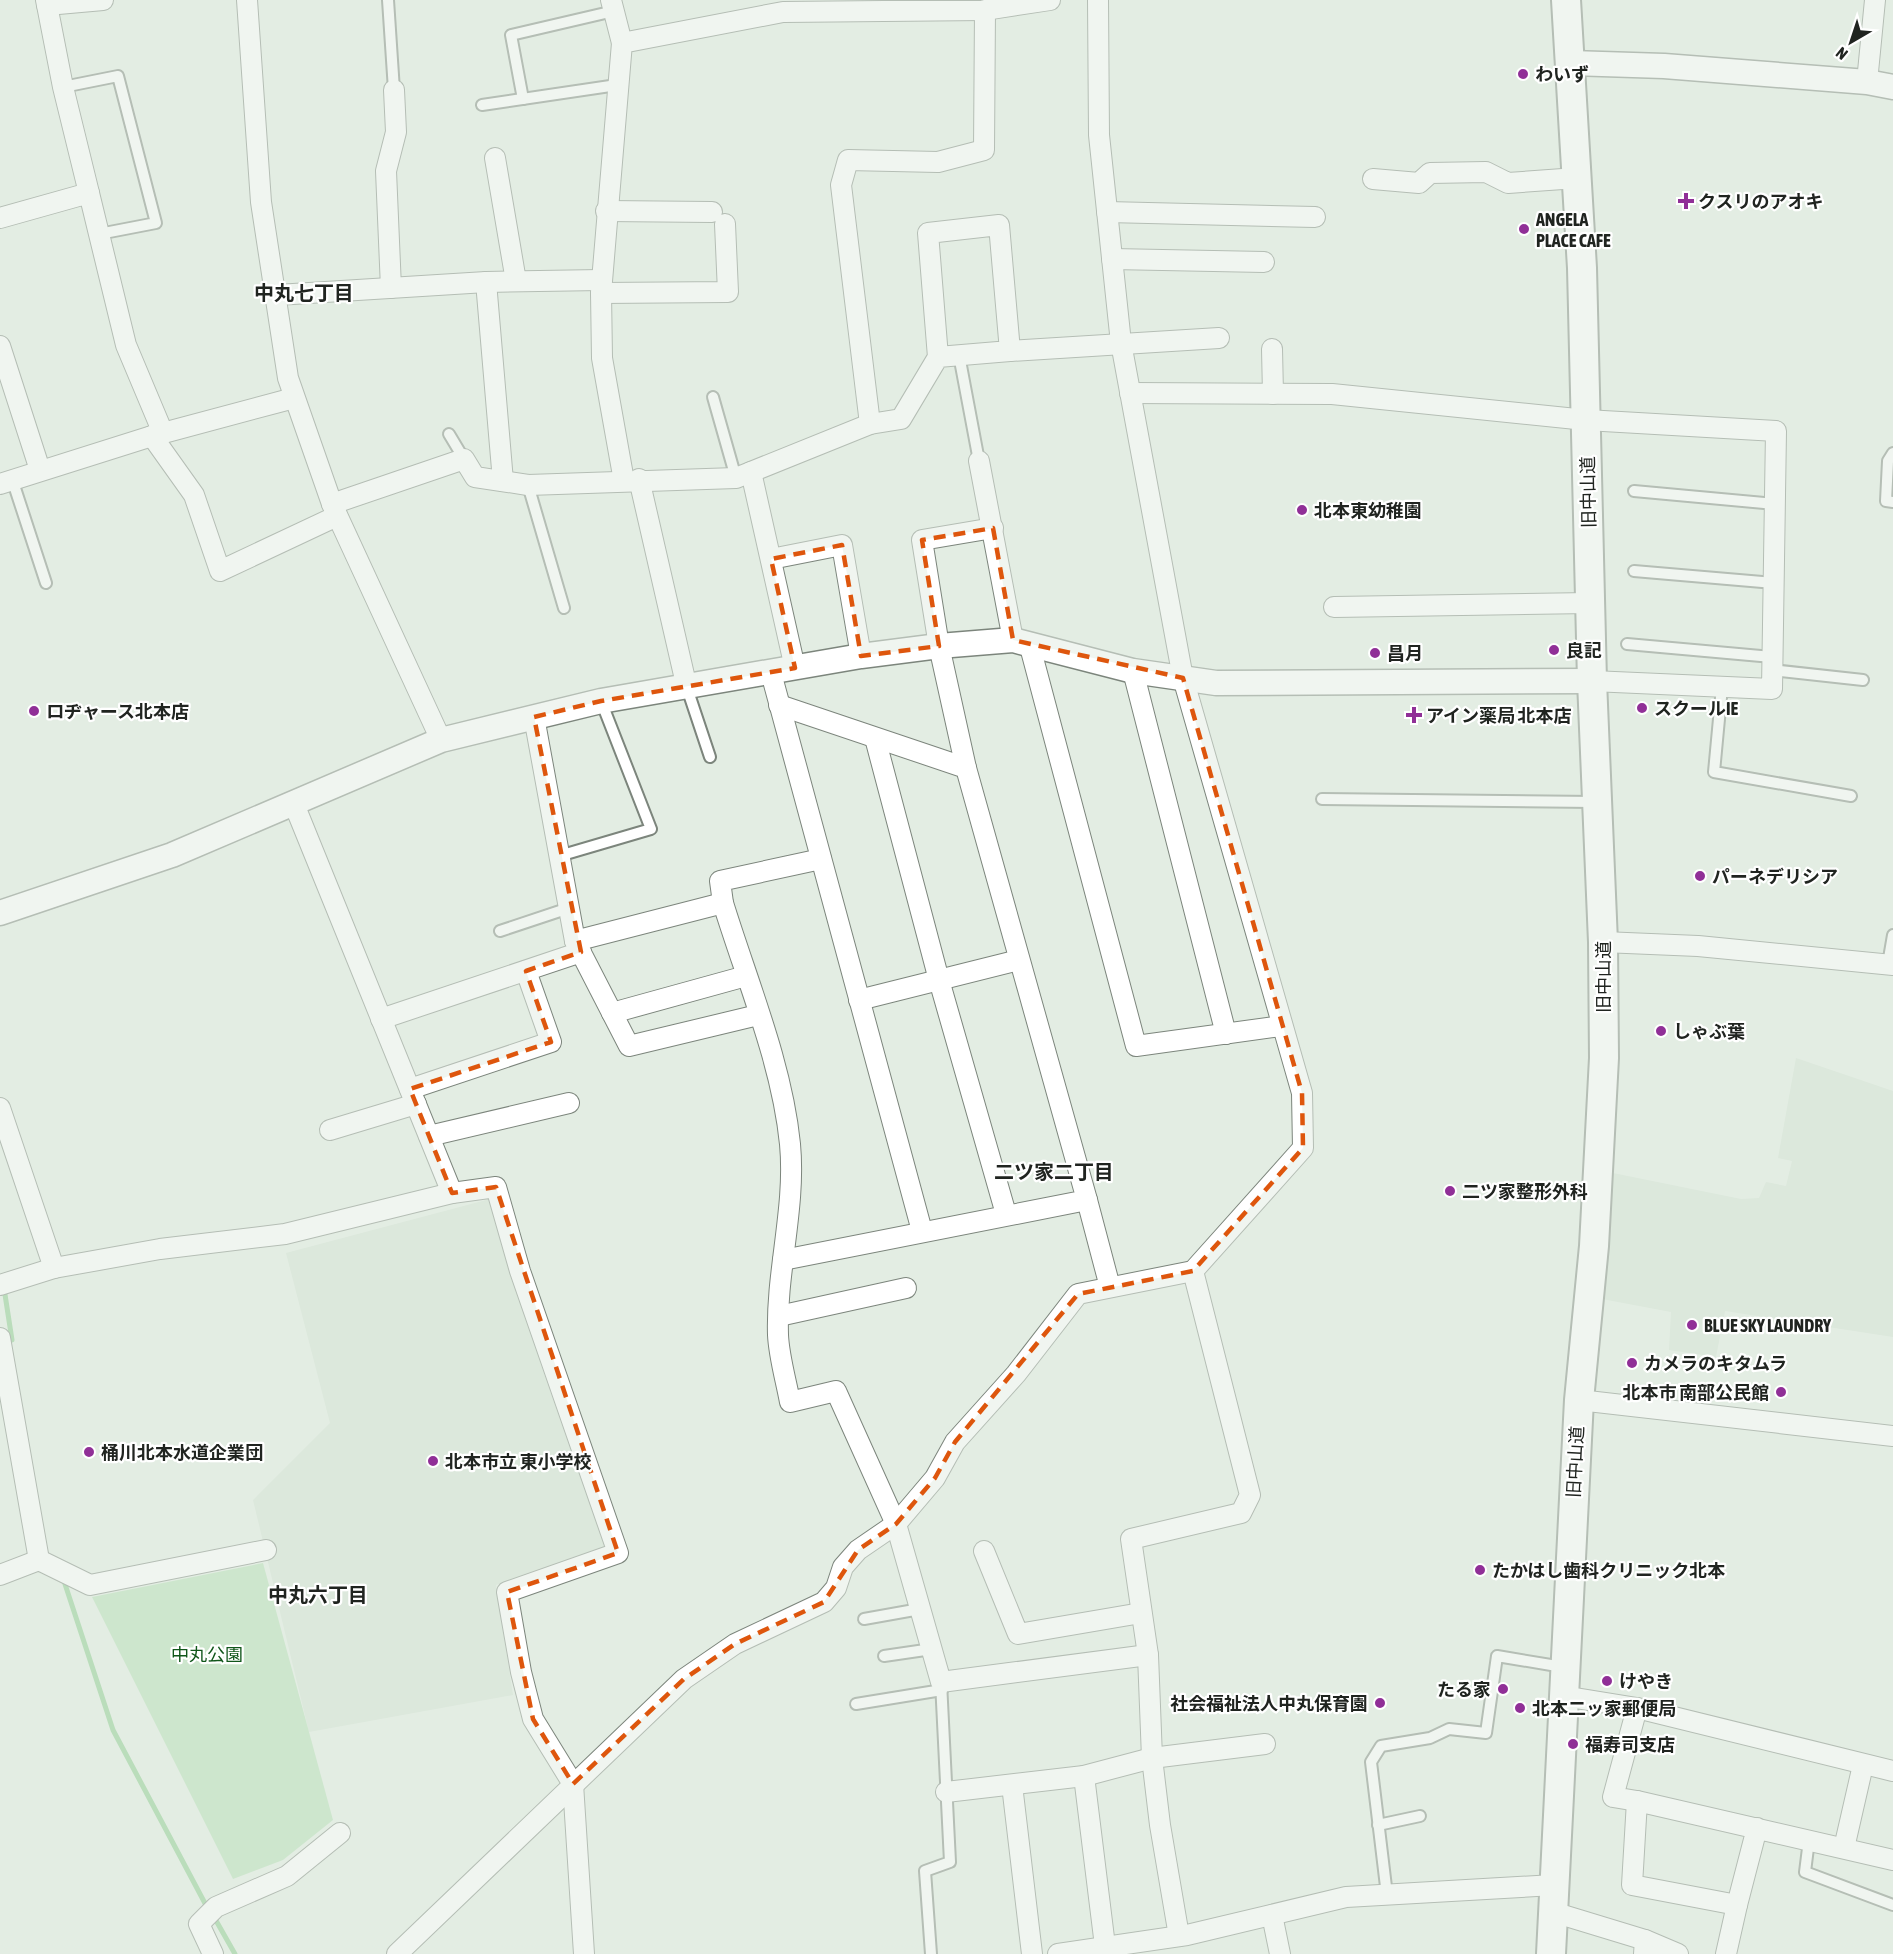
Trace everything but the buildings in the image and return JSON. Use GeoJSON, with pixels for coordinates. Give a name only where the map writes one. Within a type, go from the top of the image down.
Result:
{"type":"FeatureCollection","features":[{"type":"Feature","properties":{"kind":"main road","name":"旧中山道"},"geometry":{"type":"LineString","coordinates":[[1551,1954],[1579,1400],[1594,1246],[1603,1070],[1603,942],[1592,681],[1586,420],[1577,178],[1566,0]]}},
{"type":"Feature","properties":{"kind":"street"},"geometry":{"type":"LineString","coordinates":[[103,0],[47,3],[63,87],[126,345],[157,434],[194,495],[220,571],[335,510],[464,459],[475,477],[528,485],[744,475],[870,424],[901,419],[938,357],[928,233],[999,225],[1010,351]]}},
{"type":"Feature","properties":{"kind":"street"},"geometry":{"type":"LineString","coordinates":[[246,0],[261,202],[288,378],[335,510],[441,740]]}},
{"type":"Feature","properties":{"kind":"street"},"geometry":{"type":"LineString","coordinates":[[622,43],[783,12],[985,10],[1050,0]]}},
{"type":"Feature","properties":{"kind":"street"},"geometry":{"type":"LineString","coordinates":[[397,1954],[684,1679],[735,1644],[824,1602],[836,1588],[843,1567],[858,1550],[897,1524],[935,1478],[955,1442],[1016,1374],[1078,1294],[1193,1271],[1303,1148],[1302,1093],[1281,1026],[1184,678],[1121,343],[1099,135],[1098,0]]}},
{"type":"Feature","properties":{"kind":"street"},"geometry":{"type":"LineString","coordinates":[[1867,82],[1875,0]]}},
{"type":"Feature","properties":{"kind":"street"},"geometry":{"type":"LineString","coordinates":[[613,6],[622,43],[601,287],[602,358],[687,688]]}},
{"type":"Feature","properties":{"kind":"street"},"geometry":{"type":"LineString","coordinates":[[870,424],[841,185],[848,160],[938,162],[984,150],[985,10]]}},
{"type":"Feature","properties":{"kind":"street"},"geometry":{"type":"LineString","coordinates":[[1571,63],[1664,66],[1867,82],[1893,87]]}},
{"type":"Feature","properties":{"kind":"street"},"geometry":{"type":"LineString","coordinates":[[391,288],[386,171],[396,132],[394,90]]}},
{"type":"Feature","properties":{"kind":"street"},"geometry":{"type":"LineString","coordinates":[[495,158],[516,281]]}},
{"type":"Feature","properties":{"kind":"street"},"geometry":{"type":"LineString","coordinates":[[1373,179],[1419,183],[1430,173],[1486,172],[1508,183],[1577,178]]}},
{"type":"Feature","properties":{"kind":"street"},"geometry":{"type":"LineString","coordinates":[[0,218],[89,193]]}},
{"type":"Feature","properties":{"kind":"street"},"geometry":{"type":"LineString","coordinates":[[277,295],[516,281],[728,292],[718,218],[606,211]]}},
{"type":"Feature","properties":{"kind":"street"},"geometry":{"type":"LineString","coordinates":[[1107,212],[1314,217]]}},
{"type":"Feature","properties":{"kind":"street"},"geometry":{"type":"LineString","coordinates":[[1112,259],[1264,262]]}},
{"type":"Feature","properties":{"kind":"street"},"geometry":{"type":"LineString","coordinates":[[486,282],[503,481]]}},
{"type":"Feature","properties":{"kind":"street"},"geometry":{"type":"LineString","coordinates":[[938,357],[1219,338]]}},
{"type":"Feature","properties":{"kind":"street"},"geometry":{"type":"LineString","coordinates":[[0,346],[40,470]]}},
{"type":"Feature","properties":{"kind":"street"},"geometry":{"type":"LineString","coordinates":[[1272,349],[1273,394]]}},
{"type":"Feature","properties":{"kind":"street"},"geometry":{"type":"LineString","coordinates":[[0,913],[172,855],[441,740],[602,701],[861,656],[939,646],[1021,642],[1133,670],[1216,683],[1592,681],[1772,689],[1776,431],[1586,420],[1332,394],[1130,393]]}},
{"type":"Feature","properties":{"kind":"street"},"geometry":{"type":"LineString","coordinates":[[7,483],[40,470],[157,434],[294,398]]}},
{"type":"Feature","properties":{"kind":"street"},"geometry":{"type":"LineString","coordinates":[[979,461],[1021,642],[1136,1046],[1281,1026]]}},
{"type":"Feature","properties":{"kind":"street"},"geometry":{"type":"LineString","coordinates":[[744,475],[771,559],[795,669]]}},
{"type":"Feature","properties":{"kind":"street"},"geometry":{"type":"LineString","coordinates":[[993,528],[922,540],[939,646],[966,768],[1110,1287]]}},
{"type":"Feature","properties":{"kind":"street"},"geometry":{"type":"LineString","coordinates":[[771,559],[842,545],[861,656]]}},
{"type":"Feature","properties":{"kind":"street"},"geometry":{"type":"LineString","coordinates":[[1334,607],[1590,603]]}},
{"type":"Feature","properties":{"kind":"street"},"geometry":{"type":"LineString","coordinates":[[1133,670],[1226,1034]]}},
{"type":"Feature","properties":{"kind":"street"},"geometry":{"type":"LineString","coordinates":[[771,673],[922,1231]]}},
{"type":"Feature","properties":{"kind":"street"},"geometry":{"type":"LineString","coordinates":[[779,705],[966,768]]}},
{"type":"Feature","properties":{"kind":"street"},"geometry":{"type":"LineString","coordinates":[[534,717],[578,947],[629,1046],[758,1015]]}},
{"type":"Feature","properties":{"kind":"street"},"geometry":{"type":"LineString","coordinates":[[875,738],[939,980],[1006,1214]]}},
{"type":"Feature","properties":{"kind":"street"},"geometry":{"type":"LineString","coordinates":[[294,804],[452,1193]]}},
{"type":"Feature","properties":{"kind":"street"},"geometry":{"type":"LineString","coordinates":[[821,859],[720,881],[723,903],[779,1078],[790,1145],[790,1210],[783,1260],[778,1336],[790,1402],[836,1391],[897,1524],[942,1686],[1148,1655]]}},
{"type":"Feature","properties":{"kind":"street"},"geometry":{"type":"LineString","coordinates":[[381,1019],[526,971],[578,947],[723,903]]}},
{"type":"Feature","properties":{"kind":"street"},"geometry":{"type":"LineString","coordinates":[[1603,942],[1698,946],[1890,964]]}},
{"type":"Feature","properties":{"kind":"street"},"geometry":{"type":"LineString","coordinates":[[860,1000],[1019,960]]}},
{"type":"Feature","properties":{"kind":"street"},"geometry":{"type":"LineString","coordinates":[[330,1130],[551,1042],[526,971]]}},
{"type":"Feature","properties":{"kind":"street"},"geometry":{"type":"LineString","coordinates":[[612,1013],[746,976]]}},
{"type":"Feature","properties":{"kind":"street"},"geometry":{"type":"LineString","coordinates":[[429,1136],[569,1103]]}},
{"type":"Feature","properties":{"kind":"street"},"geometry":{"type":"LineString","coordinates":[[0,1108],[54,1268]]}},
{"type":"Feature","properties":{"kind":"street"},"geometry":{"type":"LineString","coordinates":[[0,1285],[54,1268],[160,1249],[285,1234],[452,1193],[496,1187],[520,1271],[618,1553],[507,1592],[521,1672],[533,1719],[573,1784],[584,1954]]}},
{"type":"Feature","properties":{"kind":"street"},"geometry":{"type":"LineString","coordinates":[[783,1260],[1006,1214],[1087,1200]]}},
{"type":"Feature","properties":{"kind":"street"},"geometry":{"type":"LineString","coordinates":[[1185,1942],[1160,1825],[1152,1758],[1148,1655],[1140,1613],[1131,1539],[1241,1513],[1250,1495],[1193,1271]]}},
{"type":"Feature","properties":{"kind":"street"},"geometry":{"type":"LineString","coordinates":[[779,1316],[906,1288]]}},
{"type":"Feature","properties":{"kind":"street"},"geometry":{"type":"LineString","coordinates":[[0,1338],[3,1369],[39,1560]]}},
{"type":"Feature","properties":{"kind":"street"},"geometry":{"type":"LineString","coordinates":[[1579,1400],[1893,1436]]}},
{"type":"Feature","properties":{"kind":"street"},"geometry":{"type":"LineString","coordinates":[[0,1575],[39,1560],[90,1585],[266,1550]]}},
{"type":"Feature","properties":{"kind":"street"},"geometry":{"type":"LineString","coordinates":[[984,1551],[1018,1634],[1140,1613]]}},
{"type":"Feature","properties":{"kind":"street"},"geometry":{"type":"LineString","coordinates":[[1563,1696],[1637,1708],[1893,1771]]}},
{"type":"Feature","properties":{"kind":"street"},"geometry":{"type":"LineString","coordinates":[[1637,1708],[1613,1797],[1893,1860]]}},
{"type":"Feature","properties":{"kind":"street"},"geometry":{"type":"LineString","coordinates":[[946,1792],[1084,1776],[1152,1758],[1266,1744]]}},
{"type":"Feature","properties":{"kind":"street"},"geometry":{"type":"LineString","coordinates":[[1844,1848],[1863,1765]]}},
{"type":"Feature","properties":{"kind":"street"},"geometry":{"type":"LineString","coordinates":[[1084,1776],[1105,1946]]}},
{"type":"Feature","properties":{"kind":"street"},"geometry":{"type":"LineString","coordinates":[[1012,1785],[1032,1954]]}},
{"type":"Feature","properties":{"kind":"street"},"geometry":{"type":"LineString","coordinates":[[1637,1801],[1632,1884],[1737,1905]]}},
{"type":"Feature","properties":{"kind":"street"},"geometry":{"type":"LineString","coordinates":[[1726,1954],[1757,1828]]}},
{"type":"Feature","properties":{"kind":"street"},"geometry":{"type":"LineString","coordinates":[[213,1954],[199,1924],[216,1906],[287,1875],[340,1833]]}},
{"type":"Feature","properties":{"kind":"street"},"geometry":{"type":"LineString","coordinates":[[1058,1954],[1105,1946],[1126,1948],[1185,1942],[1272,1915],[1346,1898],[1387,1895],[1553,1899],[1644,1947],[1678,1954]]}},
{"type":"Feature","properties":{"kind":"street"},"geometry":{"type":"LineString","coordinates":[[1272,1915],[1280,1954]]}},
{"type":"Feature","properties":{"kind":"lane"},"geometry":{"type":"LineString","coordinates":[[388,0],[394,90]]}},
{"type":"Feature","properties":{"kind":"lane"},"geometry":{"type":"LineString","coordinates":[[523,99],[511,35],[613,6]]}},
{"type":"Feature","properties":{"kind":"lane"},"geometry":{"type":"LineString","coordinates":[[63,87],[118,76],[156,223],[99,234]]}},
{"type":"Feature","properties":{"kind":"lane"},"geometry":{"type":"LineString","coordinates":[[482,105],[618,86]]}},
{"type":"Feature","properties":{"kind":"lane"},"geometry":{"type":"LineString","coordinates":[[959,355],[979,461]]}},
{"type":"Feature","properties":{"kind":"lane"},"geometry":{"type":"LineString","coordinates":[[713,397],[744,475]]}},
{"type":"Feature","properties":{"kind":"lane"},"geometry":{"type":"LineString","coordinates":[[449,434],[464,459]]}},
{"type":"Feature","properties":{"kind":"lane"},"geometry":{"type":"LineString","coordinates":[[1893,453],[1888,461],[1886,501],[1893,502]]}},
{"type":"Feature","properties":{"kind":"lane"},"geometry":{"type":"LineString","coordinates":[[7,483],[46,584]]}},
{"type":"Feature","properties":{"kind":"lane"},"geometry":{"type":"LineString","coordinates":[[528,485],[564,608]]}},
{"type":"Feature","properties":{"kind":"lane"},"geometry":{"type":"LineString","coordinates":[[1634,490],[1775,504]]}},
{"type":"Feature","properties":{"kind":"lane"},"geometry":{"type":"LineString","coordinates":[[1634,571],[1773,583]]}},
{"type":"Feature","properties":{"kind":"lane"},"geometry":{"type":"LineString","coordinates":[[1627,644],[1772,664],[1863,680]]}},
{"type":"Feature","properties":{"kind":"lane"},"geometry":{"type":"LineString","coordinates":[[1722,687],[1714,772],[1851,796]]}},
{"type":"Feature","properties":{"kind":"lane"},"geometry":{"type":"LineString","coordinates":[[687,688],[710,757]]}},
{"type":"Feature","properties":{"kind":"lane"},"geometry":{"type":"LineString","coordinates":[[560,856],[651,829],[602,701]]}},
{"type":"Feature","properties":{"kind":"lane"},"geometry":{"type":"LineString","coordinates":[[1322,799],[1598,802]]}},
{"type":"Feature","properties":{"kind":"lane"},"geometry":{"type":"LineString","coordinates":[[500,931],[569,908]]}},
{"type":"Feature","properties":{"kind":"lane"},"geometry":{"type":"LineString","coordinates":[[1890,964],[1893,935]]}},
{"type":"Feature","properties":{"kind":"lane"},"geometry":{"type":"LineString","coordinates":[[864,1619],[920,1609]]}},
{"type":"Feature","properties":{"kind":"lane"},"geometry":{"type":"LineString","coordinates":[[884,1656],[932,1649]]}},
{"type":"Feature","properties":{"kind":"lane"},"geometry":{"type":"LineString","coordinates":[[1387,1895],[1371,1762],[1382,1746],[1430,1738],[1449,1729],[1486,1733],[1497,1656],[1564,1667]]}},
{"type":"Feature","properties":{"kind":"lane"},"geometry":{"type":"LineString","coordinates":[[856,1704],[942,1686],[950,1862],[925,1871],[931,1954]]}},
{"type":"Feature","properties":{"kind":"lane"},"geometry":{"type":"LineString","coordinates":[[1378,1825],[1419,1816]]}},
{"type":"Feature","properties":{"kind":"lane"},"geometry":{"type":"LineString","coordinates":[[1809,1840],[1805,1872],[1893,1905]]}},
{"type":"Feature","properties":{"kind":"highlighted area"},"geometry":{"type":"Polygon","coordinates":[[[993,528],[1013,640],[1183,678],[1302,1093],[1303,1148],[1193,1271],[1078,1294],[955,1442],[935,1478],[896,1524],[858,1550],[824,1602],[735,1644],[684,1679],[573,1784],[533,1719],[507,1592],[618,1553],[496,1187],[452,1193],[410,1089],[551,1042],[526,971],[581,952],[534,717],[601,701],[795,668],[771,559],[842,545],[861,656],[939,646],[922,540],[993,528]]]}},
{"type":"Feature","properties":{"kind":"shaded area"},"geometry":{"type":"Polygon","coordinates":[[[1796,1058],[1893,1091],[1893,1337],[1725,1311],[1716,1357],[1669,1350],[1671,1312],[1602,1299],[1613,1173],[1741,1199],[1759,1198],[1766,1182],[1786,1186],[1792,1161],[1778,1158],[1796,1058]]]}},
{"type":"Feature","properties":{"kind":"shaded area","name":"北本市立 東小学校"},"geometry":{"type":"Polygon","coordinates":[[[490,1199],[541,1365],[605,1547],[496,1585],[513,1695],[309,1732],[253,1500],[330,1423],[286,1253],[490,1199]]]}},
{"type":"Feature","properties":{"kind":"green space","name":"中丸公園"},"geometry":{"type":"Polygon","coordinates":[[[263,1563],[333,1820],[283,1860],[233,1879],[92,1597],[263,1563]]]}},
{"type":"Feature","properties":{"kind":"waterway"},"geometry":{"type":"LineString","coordinates":[[4,1288],[12,1340]]}},
{"type":"Feature","properties":{"kind":"waterway"},"geometry":{"type":"LineString","coordinates":[[63,1578],[113,1730],[208,1909]]}},
{"type":"Feature","properties":{"kind":"waterway"},"geometry":{"type":"LineString","coordinates":[[214,1917],[235,1954]]}},
{"type":"Feature","properties":{"kind":"place","name":"わいず"},"geometry":{"type":"Point","coordinates":[1523,74]}},
{"type":"Feature","properties":{"kind":"place","name":"クスリのアオキ"},"geometry":{"type":"Point","coordinates":[1686,201]}},
{"type":"Feature","properties":{"kind":"place","name":"ANGELA PLACE CAFE"},"geometry":{"type":"Point","coordinates":[1524,229]}},
{"type":"Feature","properties":{"kind":"place","name":"北本東幼稚園"},"geometry":{"type":"Point","coordinates":[1302,510]}},
{"type":"Feature","properties":{"kind":"place","name":"良記"},"geometry":{"type":"Point","coordinates":[1554,650]}},
{"type":"Feature","properties":{"kind":"place","name":"昌月"},"geometry":{"type":"Point","coordinates":[1375,653]}},
{"type":"Feature","properties":{"kind":"place","name":"スクールIE"},"geometry":{"type":"Point","coordinates":[1642,708]}},
{"type":"Feature","properties":{"kind":"place","name":"ロヂャース北本店"},"geometry":{"type":"Point","coordinates":[34,711]}},
{"type":"Feature","properties":{"kind":"place","name":"アイン薬局 北本店"},"geometry":{"type":"Point","coordinates":[1414,715]}},
{"type":"Feature","properties":{"kind":"place","name":"パーネデリシア"},"geometry":{"type":"Point","coordinates":[1700,876]}},
{"type":"Feature","properties":{"kind":"place","name":"しゃぶ葉"},"geometry":{"type":"Point","coordinates":[1661,1031]}},
{"type":"Feature","properties":{"kind":"place","name":"二ツ家整形外科"},"geometry":{"type":"Point","coordinates":[1450,1191]}},
{"type":"Feature","properties":{"kind":"place","name":"BLUE SKY LAUNDRY"},"geometry":{"type":"Point","coordinates":[1692,1325]}},
{"type":"Feature","properties":{"kind":"place","name":"カメラのキタムラ"},"geometry":{"type":"Point","coordinates":[1632,1363]}},
{"type":"Feature","properties":{"kind":"place","name":"北本市 南部公民館"},"geometry":{"type":"Point","coordinates":[1781,1392]}},
{"type":"Feature","properties":{"kind":"place","name":"桶川北本水道企業団"},"geometry":{"type":"Point","coordinates":[89,1452]}},
{"type":"Feature","properties":{"kind":"place","name":"北本市立 東小学校"},"geometry":{"type":"Point","coordinates":[433,1461]}},
{"type":"Feature","properties":{"kind":"place","name":"たかはし歯科クリニック北本"},"geometry":{"type":"Point","coordinates":[1480,1570]}},
{"type":"Feature","properties":{"kind":"place","name":"けやき"},"geometry":{"type":"Point","coordinates":[1607,1681]}},
{"type":"Feature","properties":{"kind":"place","name":"たる家"},"geometry":{"type":"Point","coordinates":[1503,1689]}},
{"type":"Feature","properties":{"kind":"place","name":"社会福祉法人中丸保育園"},"geometry":{"type":"Point","coordinates":[1380,1703]}},
{"type":"Feature","properties":{"kind":"place","name":"北本二ッ家郵便局"},"geometry":{"type":"Point","coordinates":[1520,1708]}},
{"type":"Feature","properties":{"kind":"place","name":"福寿司支店"},"geometry":{"type":"Point","coordinates":[1573,1744]}},
{"type":"Feature","properties":{"kind":"district","name":"中丸七丁目"},"geometry":{"type":"Point","coordinates":[304,292]}},
{"type":"Feature","properties":{"kind":"district","name":"二ツ家二丁目"},"geometry":{"type":"Point","coordinates":[1054,1171]}},
{"type":"Feature","properties":{"kind":"district","name":"中丸六丁目"},"geometry":{"type":"Point","coordinates":[318,1594]}}]}
